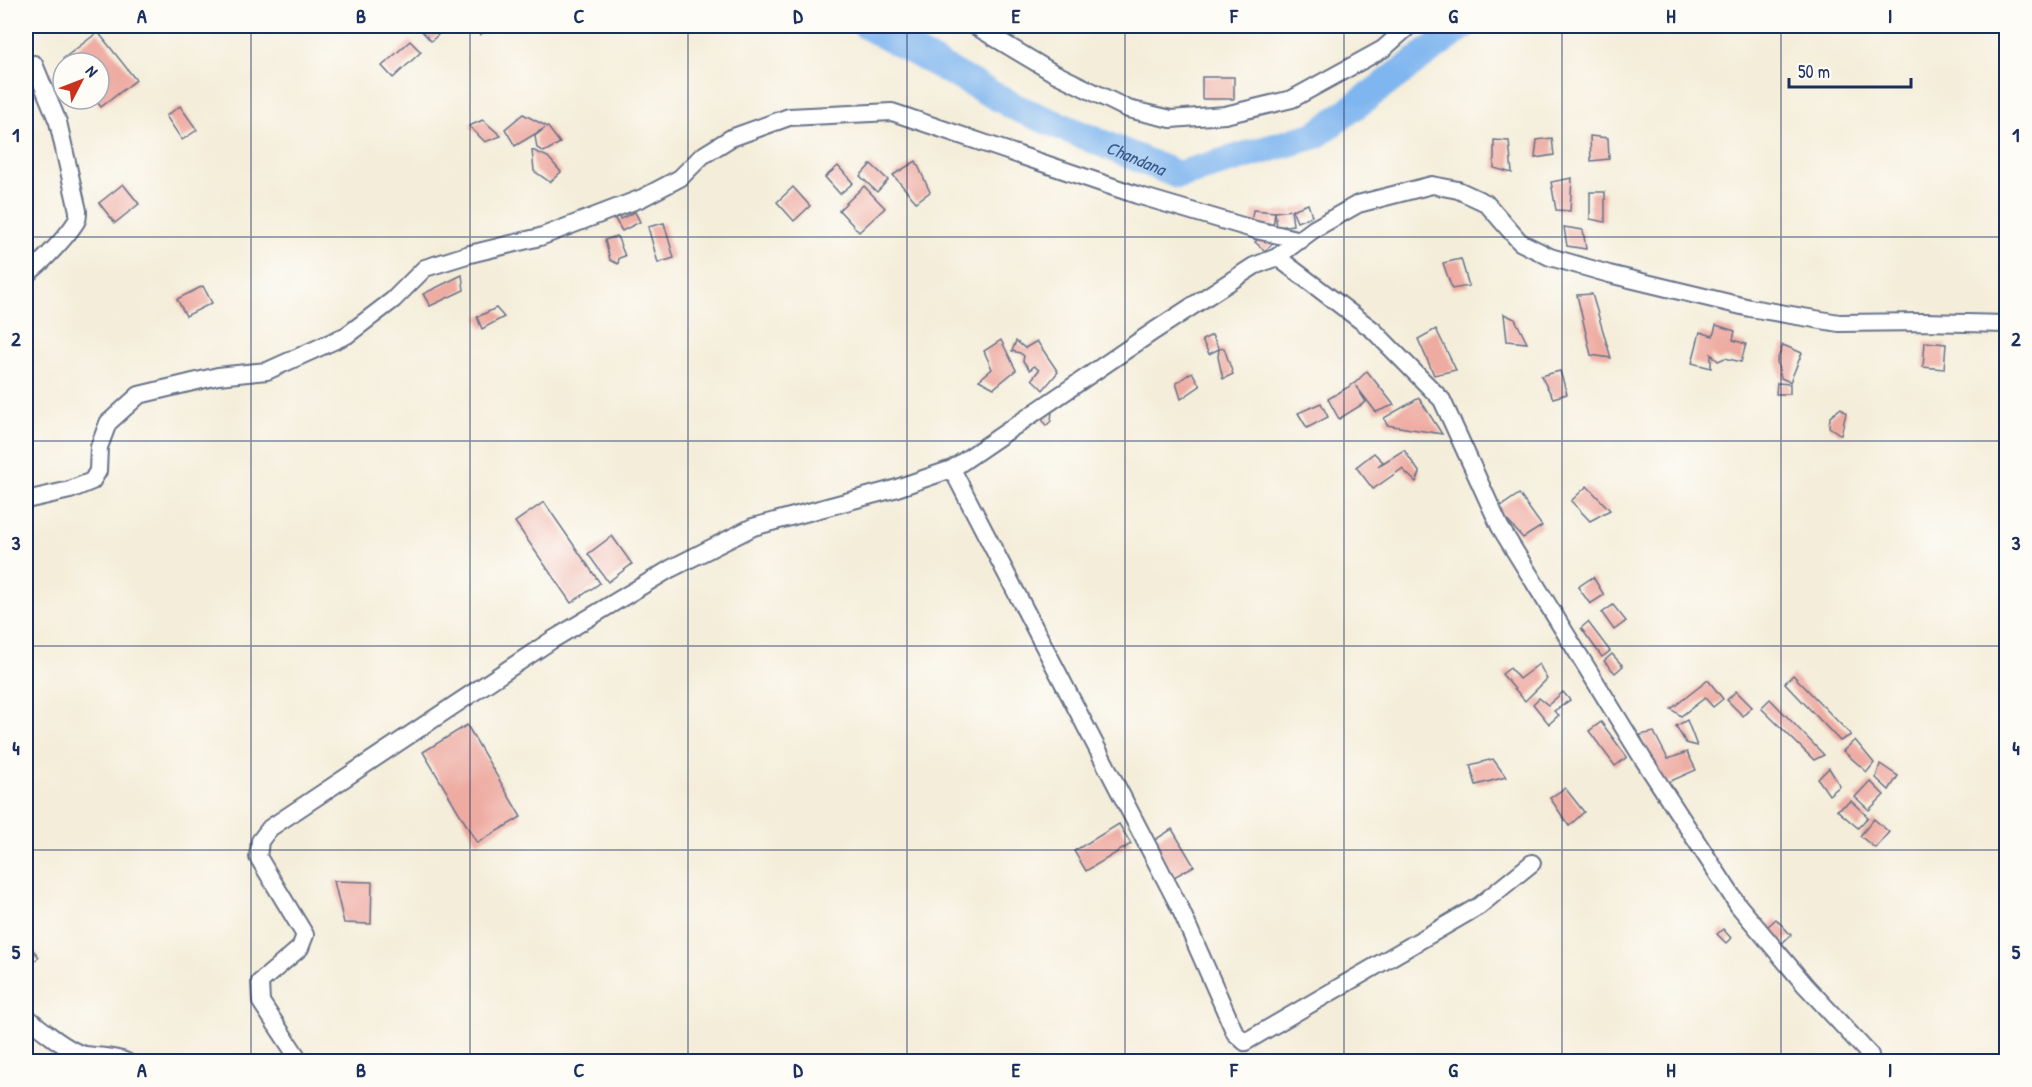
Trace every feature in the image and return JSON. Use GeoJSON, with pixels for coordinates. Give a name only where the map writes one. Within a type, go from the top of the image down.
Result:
{"type":"FeatureCollection","features":[{"type":"Feature","properties":{"kind":"street"},"geometry":{"type":"LineString","coordinates":[[975,26],[1052,72],[1128,110],[1171,119],[1225,115],[1292,99],[1383,49],[1409,26]]}},
{"type":"Feature","properties":{"kind":"street"},"geometry":{"type":"LineString","coordinates":[[26,274],[46,258],[78,219],[58,122],[34,64]]}},
{"type":"Feature","properties":{"kind":"street"},"geometry":{"type":"LineString","coordinates":[[26,500],[70,490],[92,481],[98,471],[99,447],[108,423],[139,395],[218,376],[267,371],[347,335],[393,300],[425,268],[540,237],[642,198],[680,178],[702,156],[731,138],[789,117],[892,112],[1147,198],[1256,230],[1301,240]]}},
{"type":"Feature","properties":{"kind":"street"},"geometry":{"type":"LineString","coordinates":[[295,1062],[296,1055],[261,1002],[260,982],[300,948],[305,934],[258,857],[260,841],[270,828],[552,640],[670,569],[753,527],[894,489],[952,469],[1154,331],[1254,266],[1277,258],[1314,229],[1358,204],[1432,185],[1458,189],[1486,203],[1520,242],[1550,257],[1609,274],[1750,308],[1839,323],[2007,324]]}},
{"type":"Feature","properties":{"kind":"street"},"geometry":{"type":"LineString","coordinates":[[1277,258],[1373,330],[1442,399],[1500,527],[1738,905],[1871,1059]]}},
{"type":"Feature","properties":{"kind":"street"},"geometry":{"type":"LineString","coordinates":[[952,469],[1179,906],[1235,1033],[1245,1042],[1479,906],[1532,863]]}},
{"type":"Feature","properties":{"kind":"street"},"geometry":{"type":"LineString","coordinates":[[26,1016],[77,1058],[119,1059],[127,1062]]}},
{"type":"Feature","properties":{"kind":"building"},"geometry":{"type":"Polygon","coordinates":[[[417,26],[430,26],[438,35],[431,41],[417,26]]]}},
{"type":"Feature","properties":{"kind":"building"},"geometry":{"type":"Polygon","coordinates":[[[472,26],[491,26],[480,35],[472,26]]]}},
{"type":"Feature","properties":{"kind":"building"},"geometry":{"type":"Polygon","coordinates":[[[98,32],[136,80],[111,99],[111,51],[73,51],[98,32]]]}},
{"type":"Feature","properties":{"kind":"building"},"geometry":{"type":"Polygon","coordinates":[[[410,41],[421,52],[393,78],[382,66],[410,41]]]}},
{"type":"Feature","properties":{"kind":"building"},"geometry":{"type":"Polygon","coordinates":[[[1202,77],[1234,77],[1234,99],[1202,99],[1202,77]]]}},
{"type":"Feature","properties":{"kind":"building"},"geometry":{"type":"Polygon","coordinates":[[[180,106],[197,130],[182,140],[166,116],[180,106]]]}},
{"type":"Feature","properties":{"kind":"building"},"geometry":{"type":"Polygon","coordinates":[[[523,114],[548,127],[560,143],[544,152],[537,148],[535,136],[545,128],[515,146],[505,129],[523,114]]]}},
{"type":"Feature","properties":{"kind":"building"},"geometry":{"type":"Polygon","coordinates":[[[483,120],[501,136],[485,142],[469,126],[483,120]]]}},
{"type":"Feature","properties":{"kind":"building"},"geometry":{"type":"Polygon","coordinates":[[[1590,136],[1608,138],[1609,159],[1591,161],[1590,136]]]}},
{"type":"Feature","properties":{"kind":"building"},"geometry":{"type":"Polygon","coordinates":[[[1552,138],[1554,155],[1535,158],[1537,140],[1552,138]]]}},
{"type":"Feature","properties":{"kind":"building"},"geometry":{"type":"Polygon","coordinates":[[[1494,140],[1509,141],[1512,173],[1494,168],[1494,140]]]}},
{"type":"Feature","properties":{"kind":"building"},"geometry":{"type":"Polygon","coordinates":[[[532,150],[548,157],[561,172],[550,182],[534,171],[532,150]]]}},
{"type":"Feature","properties":{"kind":"building"},"geometry":{"type":"Polygon","coordinates":[[[916,161],[930,192],[916,202],[893,175],[916,161]]]}},
{"type":"Feature","properties":{"kind":"building"},"geometry":{"type":"Polygon","coordinates":[[[871,164],[888,180],[877,192],[860,176],[871,164]]]}},
{"type":"Feature","properties":{"kind":"building"},"geometry":{"type":"Polygon","coordinates":[[[838,166],[853,183],[840,194],[825,177],[838,166]]]}},
{"type":"Feature","properties":{"kind":"building"},"geometry":{"type":"Polygon","coordinates":[[[1572,178],[1570,211],[1556,210],[1551,182],[1572,178]]]}},
{"type":"Feature","properties":{"kind":"building"},"geometry":{"type":"Polygon","coordinates":[[[123,184],[139,204],[115,223],[99,203],[123,184]]]}},
{"type":"Feature","properties":{"kind":"building"},"geometry":{"type":"Polygon","coordinates":[[[864,186],[885,208],[859,232],[839,210],[864,186]]]}},
{"type":"Feature","properties":{"kind":"building"},"geometry":{"type":"Polygon","coordinates":[[[793,187],[810,206],[794,221],[777,202],[793,187]]]}},
{"type":"Feature","properties":{"kind":"building"},"geometry":{"type":"Polygon","coordinates":[[[1590,192],[1605,192],[1605,222],[1590,219],[1590,192]]]}},
{"type":"Feature","properties":{"kind":"building"},"geometry":{"type":"Polygon","coordinates":[[[1308,204],[1312,216],[1297,222],[1292,210],[1308,204]]]}},
{"type":"Feature","properties":{"kind":"building"},"geometry":{"type":"Polygon","coordinates":[[[1253,210],[1275,212],[1273,227],[1251,225],[1253,210]]]}},
{"type":"Feature","properties":{"kind":"building"},"geometry":{"type":"Polygon","coordinates":[[[1291,210],[1293,225],[1277,227],[1275,212],[1291,210]]]}},
{"type":"Feature","properties":{"kind":"building"},"geometry":{"type":"Polygon","coordinates":[[[615,212],[620,219],[635,212],[640,222],[622,231],[615,219],[615,212]]]}},
{"type":"Feature","properties":{"kind":"building"},"geometry":{"type":"Polygon","coordinates":[[[664,223],[674,258],[658,263],[648,227],[664,223]]]}},
{"type":"Feature","properties":{"kind":"building"},"geometry":{"type":"Polygon","coordinates":[[[1564,227],[1583,230],[1586,249],[1567,246],[1564,227]]]}},
{"type":"Feature","properties":{"kind":"building"},"geometry":{"type":"Polygon","coordinates":[[[1264,233],[1273,243],[1265,251],[1255,242],[1264,233]]]}},
{"type":"Feature","properties":{"kind":"building"},"geometry":{"type":"Polygon","coordinates":[[[617,236],[625,256],[619,258],[618,264],[610,260],[605,240],[617,236]]]}},
{"type":"Feature","properties":{"kind":"building"},"geometry":{"type":"Polygon","coordinates":[[[1461,259],[1469,286],[1452,289],[1443,263],[1461,259]]]}},
{"type":"Feature","properties":{"kind":"building"},"geometry":{"type":"Polygon","coordinates":[[[462,275],[464,290],[430,306],[423,294],[462,275]]]}},
{"type":"Feature","properties":{"kind":"building"},"geometry":{"type":"Polygon","coordinates":[[[203,286],[212,303],[186,316],[177,299],[203,286]]]}},
{"type":"Feature","properties":{"kind":"building"},"geometry":{"type":"Polygon","coordinates":[[[1592,294],[1611,358],[1591,355],[1577,295],[1592,294]]]}},
{"type":"Feature","properties":{"kind":"building"},"geometry":{"type":"Polygon","coordinates":[[[496,308],[504,317],[482,329],[477,317],[496,308]]]}},
{"type":"Feature","properties":{"kind":"building"},"geometry":{"type":"Polygon","coordinates":[[[1504,314],[1515,319],[1527,343],[1507,341],[1504,314]]]}},
{"type":"Feature","properties":{"kind":"building"},"geometry":{"type":"Polygon","coordinates":[[[1716,325],[1735,331],[1733,340],[1746,344],[1741,362],[1725,358],[1718,361],[1711,354],[1711,368],[1692,363],[1700,332],[1713,336],[1716,325]]]}},
{"type":"Feature","properties":{"kind":"building"},"geometry":{"type":"Polygon","coordinates":[[[1436,329],[1456,370],[1434,375],[1418,339],[1436,329]]]}},
{"type":"Feature","properties":{"kind":"building"},"geometry":{"type":"Polygon","coordinates":[[[1212,335],[1219,349],[1209,354],[1202,340],[1212,335]]]}},
{"type":"Feature","properties":{"kind":"building"},"geometry":{"type":"Polygon","coordinates":[[[1001,340],[1016,370],[994,388],[979,380],[992,369],[984,351],[1001,340]]]}},
{"type":"Feature","properties":{"kind":"building"},"geometry":{"type":"Polygon","coordinates":[[[1016,341],[1025,348],[1037,341],[1058,372],[1043,390],[1032,379],[1039,370],[1034,366],[1030,370],[1023,361],[1024,356],[1012,351],[1016,341]]]}},
{"type":"Feature","properties":{"kind":"building"},"geometry":{"type":"Polygon","coordinates":[[[1925,342],[1946,344],[1944,369],[1923,367],[1925,342]]]}},
{"type":"Feature","properties":{"kind":"building"},"geometry":{"type":"Polygon","coordinates":[[[1783,345],[1802,353],[1790,382],[1781,378],[1777,361],[1783,345]]]}},
{"type":"Feature","properties":{"kind":"building"},"geometry":{"type":"Polygon","coordinates":[[[1224,348],[1233,374],[1223,379],[1218,357],[1219,349],[1224,348]]]}},
{"type":"Feature","properties":{"kind":"building"},"geometry":{"type":"Polygon","coordinates":[[[1367,371],[1394,405],[1376,412],[1356,386],[1366,402],[1339,419],[1328,399],[1355,383],[1367,371]]]}},
{"type":"Feature","properties":{"kind":"building"},"geometry":{"type":"Polygon","coordinates":[[[1560,371],[1567,394],[1553,398],[1541,376],[1560,371]]]}},
{"type":"Feature","properties":{"kind":"building"},"geometry":{"type":"Polygon","coordinates":[[[1192,372],[1200,386],[1181,399],[1176,383],[1192,372]]]}},
{"type":"Feature","properties":{"kind":"building"},"geometry":{"type":"Polygon","coordinates":[[[1777,383],[1790,384],[1790,394],[1776,394],[1777,383]]]}},
{"type":"Feature","properties":{"kind":"building"},"geometry":{"type":"Polygon","coordinates":[[[1419,398],[1442,434],[1387,425],[1384,418],[1419,398]]]}},
{"type":"Feature","properties":{"kind":"building"},"geometry":{"type":"Polygon","coordinates":[[[1321,403],[1328,417],[1307,428],[1298,413],[1321,403]]]}},
{"type":"Feature","properties":{"kind":"building"},"geometry":{"type":"Polygon","coordinates":[[[1841,408],[1846,413],[1841,435],[1829,427],[1830,417],[1841,408]]]}},
{"type":"Feature","properties":{"kind":"building"},"geometry":{"type":"Polygon","coordinates":[[[1052,411],[1051,421],[1046,426],[1039,413],[1052,411]]]}},
{"type":"Feature","properties":{"kind":"building"},"geometry":{"type":"Polygon","coordinates":[[[1404,450],[1420,473],[1416,482],[1402,469],[1373,489],[1356,467],[1374,453],[1383,462],[1378,466],[1404,450]]]}},
{"type":"Feature","properties":{"kind":"building"},"geometry":{"type":"Polygon","coordinates":[[[1587,486],[1610,510],[1590,521],[1571,501],[1587,486]]]}},
{"type":"Feature","properties":{"kind":"building"},"geometry":{"type":"Polygon","coordinates":[[[1519,494],[1542,526],[1523,538],[1497,509],[1519,494]]]}},
{"type":"Feature","properties":{"kind":"building"},"geometry":{"type":"Polygon","coordinates":[[[544,502],[600,583],[571,603],[515,522],[544,502]]]}},
{"type":"Feature","properties":{"kind":"building"},"geometry":{"type":"Polygon","coordinates":[[[612,536],[632,564],[608,582],[588,554],[612,536]]]}},
{"type":"Feature","properties":{"kind":"building"},"geometry":{"type":"Polygon","coordinates":[[[1593,577],[1604,595],[1590,604],[1578,587],[1593,577]]]}},
{"type":"Feature","properties":{"kind":"building"},"geometry":{"type":"Polygon","coordinates":[[[1613,605],[1626,621],[1614,630],[1602,613],[1613,605]]]}},
{"type":"Feature","properties":{"kind":"building"},"geometry":{"type":"Polygon","coordinates":[[[1588,622],[1610,651],[1602,657],[1581,628],[1588,622]]]}},
{"type":"Feature","properties":{"kind":"building"},"geometry":{"type":"Polygon","coordinates":[[[1612,654],[1623,666],[1615,673],[1604,661],[1612,654]]]}},
{"type":"Feature","properties":{"kind":"building"},"geometry":{"type":"Polygon","coordinates":[[[1539,664],[1547,679],[1525,701],[1502,674],[1510,668],[1519,679],[1539,664]]]}},
{"type":"Feature","properties":{"kind":"building"},"geometry":{"type":"Polygon","coordinates":[[[1793,675],[1851,735],[1840,741],[1785,683],[1793,675]]]}},
{"type":"Feature","properties":{"kind":"building"},"geometry":{"type":"Polygon","coordinates":[[[1708,680],[1723,699],[1713,707],[1705,698],[1681,716],[1671,709],[1708,680]]]}},
{"type":"Feature","properties":{"kind":"building"},"geometry":{"type":"Polygon","coordinates":[[[1736,691],[1752,707],[1743,716],[1727,700],[1736,691]]]}},
{"type":"Feature","properties":{"kind":"building"},"geometry":{"type":"Polygon","coordinates":[[[1563,692],[1570,700],[1554,711],[1559,715],[1549,724],[1533,704],[1539,698],[1548,705],[1563,692]]]}},
{"type":"Feature","properties":{"kind":"building"},"geometry":{"type":"Polygon","coordinates":[[[1770,699],[1824,755],[1814,760],[1761,708],[1770,699]]]}},
{"type":"Feature","properties":{"kind":"building"},"geometry":{"type":"Polygon","coordinates":[[[1687,720],[1697,746],[1686,743],[1676,726],[1687,720]]]}},
{"type":"Feature","properties":{"kind":"building"},"geometry":{"type":"Polygon","coordinates":[[[1601,722],[1627,757],[1615,766],[1589,731],[1601,722]]]}},
{"type":"Feature","properties":{"kind":"building"},"geometry":{"type":"Polygon","coordinates":[[[467,725],[521,817],[477,843],[423,752],[467,725]]]}},
{"type":"Feature","properties":{"kind":"building"},"geometry":{"type":"Polygon","coordinates":[[[1654,732],[1668,759],[1687,752],[1696,770],[1664,784],[1640,735],[1654,732]]]}},
{"type":"Feature","properties":{"kind":"building"},"geometry":{"type":"Polygon","coordinates":[[[1855,740],[1874,763],[1867,772],[1843,751],[1855,740]]]}},
{"type":"Feature","properties":{"kind":"building"},"geometry":{"type":"Polygon","coordinates":[[[1493,759],[1506,777],[1476,785],[1470,765],[1493,759]]]}},
{"type":"Feature","properties":{"kind":"building"},"geometry":{"type":"Polygon","coordinates":[[[1880,764],[1898,776],[1889,790],[1876,778],[1880,764]]]}},
{"type":"Feature","properties":{"kind":"building"},"geometry":{"type":"Polygon","coordinates":[[[1829,768],[1840,786],[1829,795],[1818,779],[1829,768]]]}},
{"type":"Feature","properties":{"kind":"building"},"geometry":{"type":"Polygon","coordinates":[[[1870,781],[1884,795],[1869,810],[1855,797],[1870,781]]]}},
{"type":"Feature","properties":{"kind":"building"},"geometry":{"type":"Polygon","coordinates":[[[1565,788],[1584,812],[1569,826],[1550,798],[1565,788]]]}},
{"type":"Feature","properties":{"kind":"building"},"geometry":{"type":"Polygon","coordinates":[[[1851,801],[1868,817],[1858,828],[1837,810],[1851,801]]]}},
{"type":"Feature","properties":{"kind":"building"},"geometry":{"type":"Polygon","coordinates":[[[1874,819],[1889,832],[1875,848],[1860,836],[1874,819]]]}},
{"type":"Feature","properties":{"kind":"building"},"geometry":{"type":"Polygon","coordinates":[[[1119,824],[1131,844],[1086,871],[1074,851],[1119,824]]]}},
{"type":"Feature","properties":{"kind":"building"},"geometry":{"type":"Polygon","coordinates":[[[1172,829],[1194,866],[1174,877],[1153,841],[1172,829]]]}},
{"type":"Feature","properties":{"kind":"building"},"geometry":{"type":"Polygon","coordinates":[[[334,881],[372,882],[371,924],[344,923],[334,881]]]}},
{"type":"Feature","properties":{"kind":"building"},"geometry":{"type":"Polygon","coordinates":[[[1776,919],[1791,935],[1781,944],[1766,928],[1776,919]]]}},
{"type":"Feature","properties":{"kind":"building"},"geometry":{"type":"Polygon","coordinates":[[[1723,929],[1731,938],[1726,943],[1717,934],[1723,929]]]}},
{"type":"Feature","properties":{"kind":"building"},"geometry":{"type":"Polygon","coordinates":[[[26,942],[39,957],[30,965],[26,959],[26,942]]]}},
{"type":"Feature","properties":{"kind":"waterway","name":"Chandana"},"geometry":{"type":"LineString","coordinates":[[867,26],[1017,108],[1178,175],[1316,135],[1463,26]]}}]}
